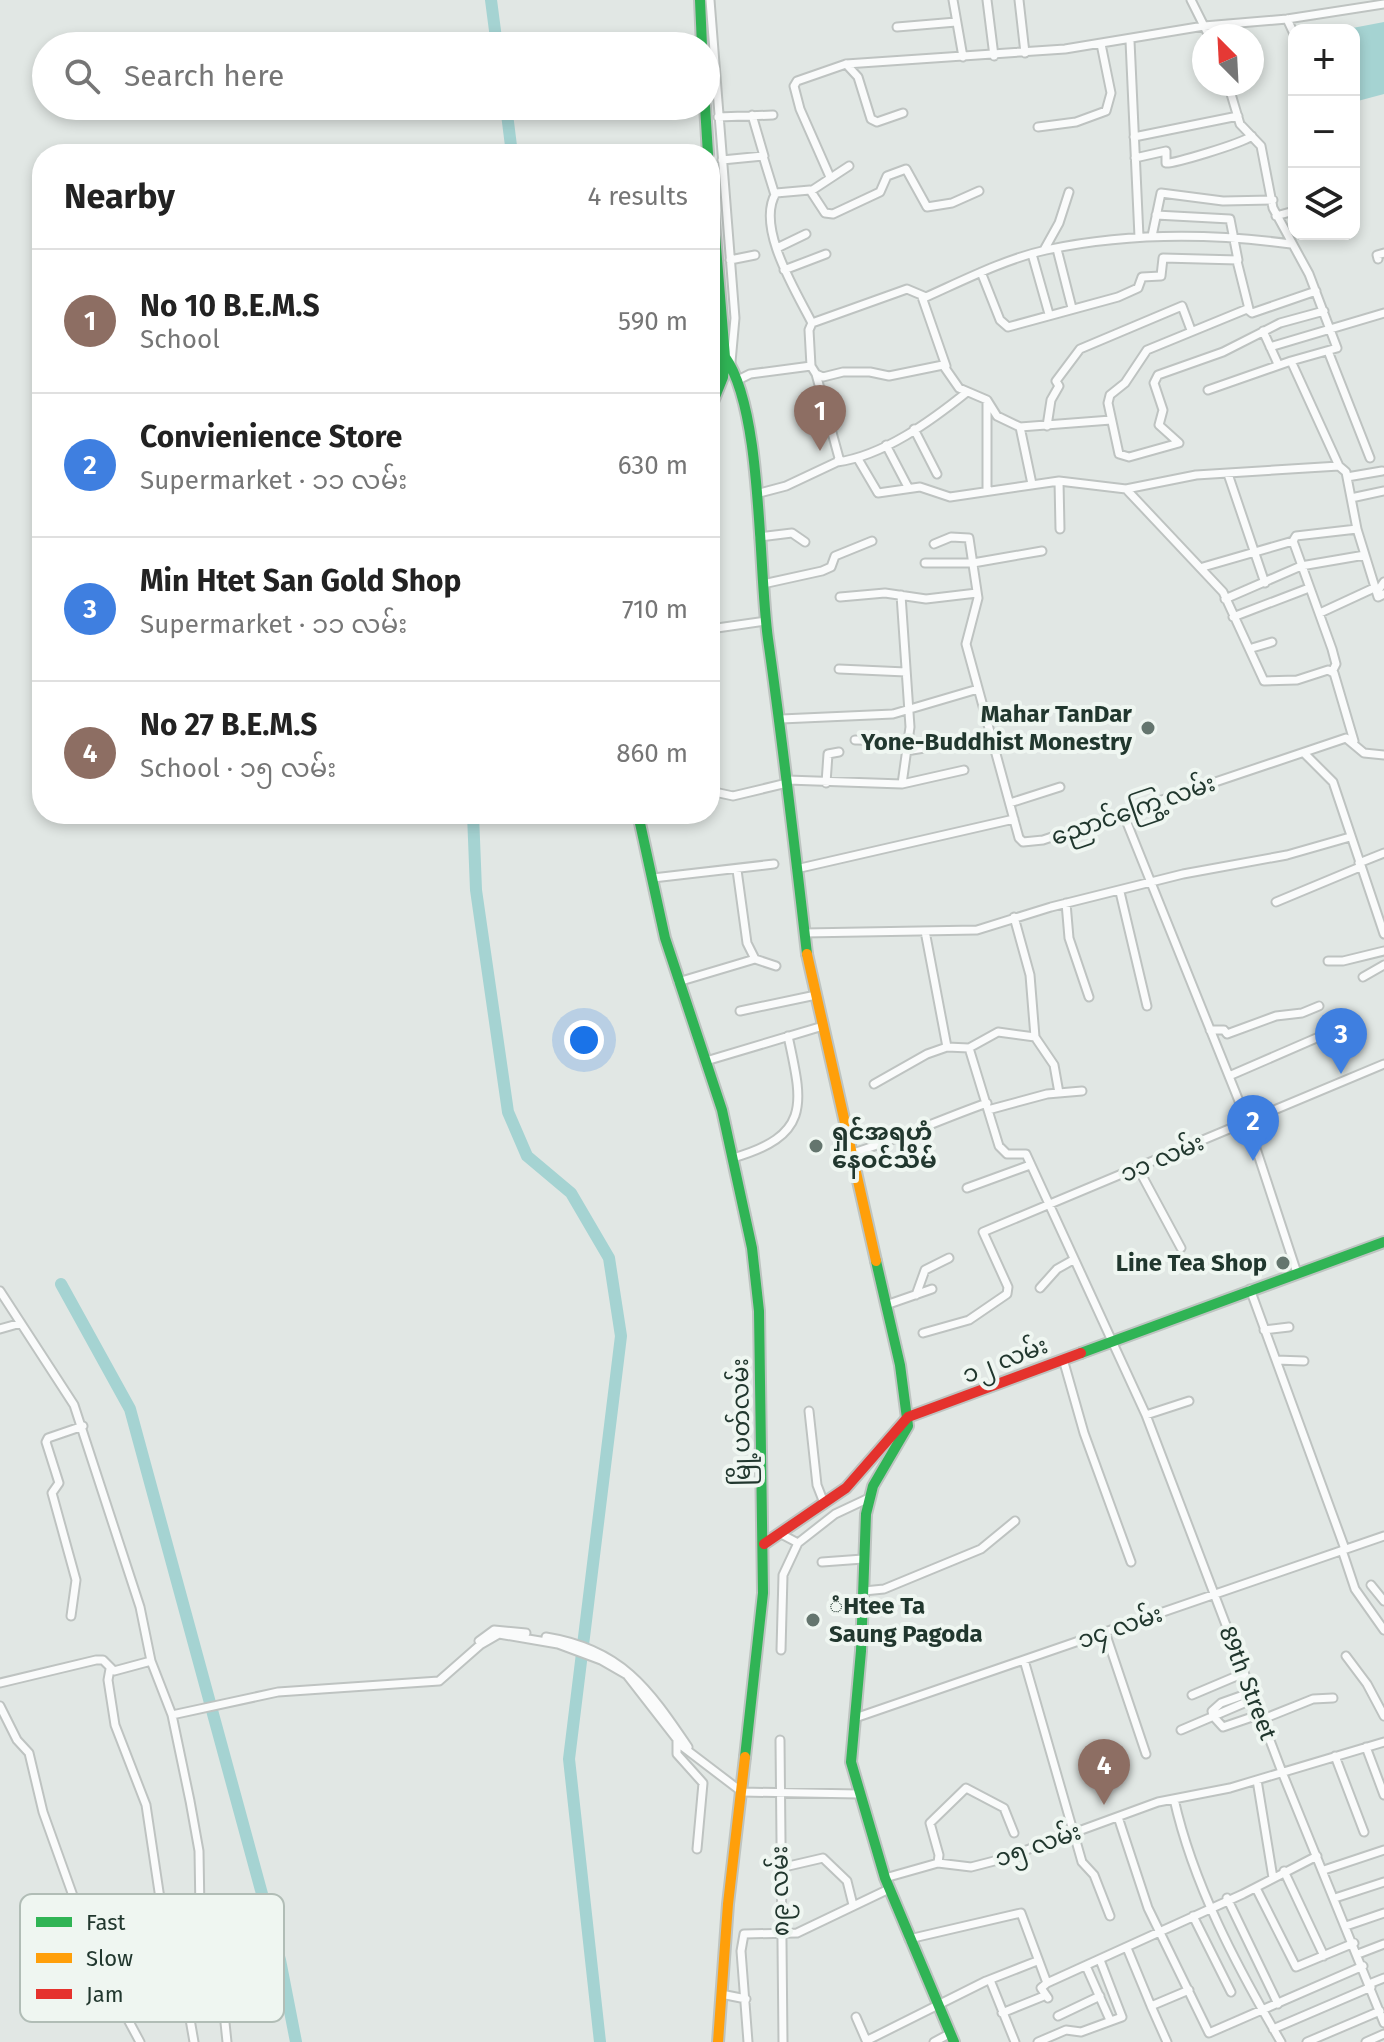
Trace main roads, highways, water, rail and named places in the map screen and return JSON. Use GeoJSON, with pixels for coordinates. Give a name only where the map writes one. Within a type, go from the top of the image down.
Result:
{"type":"FeatureCollection","features":[{"type":"Feature","properties":{"kind":"main road"},"geometry":{"type":"LineString","coordinates":[[700,0],[701,32]]}},
{"type":"Feature","properties":{"kind":"main road"},"geometry":{"type":"LineString","coordinates":[[706,120],[707,144]]}},
{"type":"Feature","properties":{"kind":"main road"},"geometry":{"type":"LineString","coordinates":[[720,277],[728,360],[738,380],[750,434],[766,621],[781,719],[804,933],[908,1417],[905,1433],[869,1498],[851,1762],[887,1884],[952,2038]]}},
{"type":"Feature","properties":{"kind":"main road"},"geometry":{"type":"LineString","coordinates":[[720,384],[728,360]]}},
{"type":"Feature","properties":{"kind":"main road","name":"မြို့ပတ်လမ်း"},"geometry":{"type":"LineString","coordinates":[[640,824],[678,982],[706,1061],[733,1158],[752,1248],[759,1311],[764,1544],[718,2042]]}},
{"type":"Feature","properties":{"kind":"main road","name":"၁၂ လမ်း"},"geometry":{"type":"LineString","coordinates":[[764,1544],[824,1503],[869,1465],[898,1425],[908,1417],[1384,1242]]}},
{"type":"Feature","properties":{"kind":"water"},"geometry":{"type":"Polygon","coordinates":[[[1384,22],[1384,94],[1360,100],[1360,96],[1360,27],[1384,22]]]}},
{"type":"Feature","properties":{"kind":"waterway"},"geometry":{"type":"LineString","coordinates":[[491,0],[495,32]]}},
{"type":"Feature","properties":{"kind":"waterway"},"geometry":{"type":"LineString","coordinates":[[508,120],[511,144]]}},
{"type":"Feature","properties":{"kind":"waterway"},"geometry":{"type":"LineString","coordinates":[[473,824],[476,890],[508,1112],[527,1156],[571,1193],[609,1258],[621,1336],[569,1759],[600,2042]]}},
{"type":"Feature","properties":{"kind":"waterway"},"geometry":{"type":"LineString","coordinates":[[61,1284],[130,1409],[262,1894]]}},
{"type":"Feature","properties":{"kind":"waterway"},"geometry":{"type":"LineString","coordinates":[[284,1980],[296,2042]]}},
{"type":"Feature","properties":{"kind":"place","name":"No 10 B.E.M.S"},"geometry":{"type":"Point","coordinates":[820,451]}},
{"type":"Feature","properties":{"kind":"place","name":"Mahar TanDar Yone-Buddhist Monestry"},"geometry":{"type":"Point","coordinates":[1148,728]}},
{"type":"Feature","properties":{"kind":"place","name":"Min Htet San Gold Shop"},"geometry":{"type":"Point","coordinates":[1341,1074]}},
{"type":"Feature","properties":{"kind":"place","name":"ရှင်အရဟံ နေဝင်သိမ်"},"geometry":{"type":"Point","coordinates":[816,1146]}},
{"type":"Feature","properties":{"kind":"place","name":"Convienience Store"},"geometry":{"type":"Point","coordinates":[1253,1161]}},
{"type":"Feature","properties":{"kind":"place","name":"Line Tea Shop"},"geometry":{"type":"Point","coordinates":[1283,1263]}},
{"type":"Feature","properties":{"kind":"place","name":"ံHtee Ta Saung Pagoda"},"geometry":{"type":"Point","coordinates":[813,1620]}},
{"type":"Feature","properties":{"kind":"place","name":"No 27 B.E.M.S"},"geometry":{"type":"Point","coordinates":[1104,1805]}}]}
